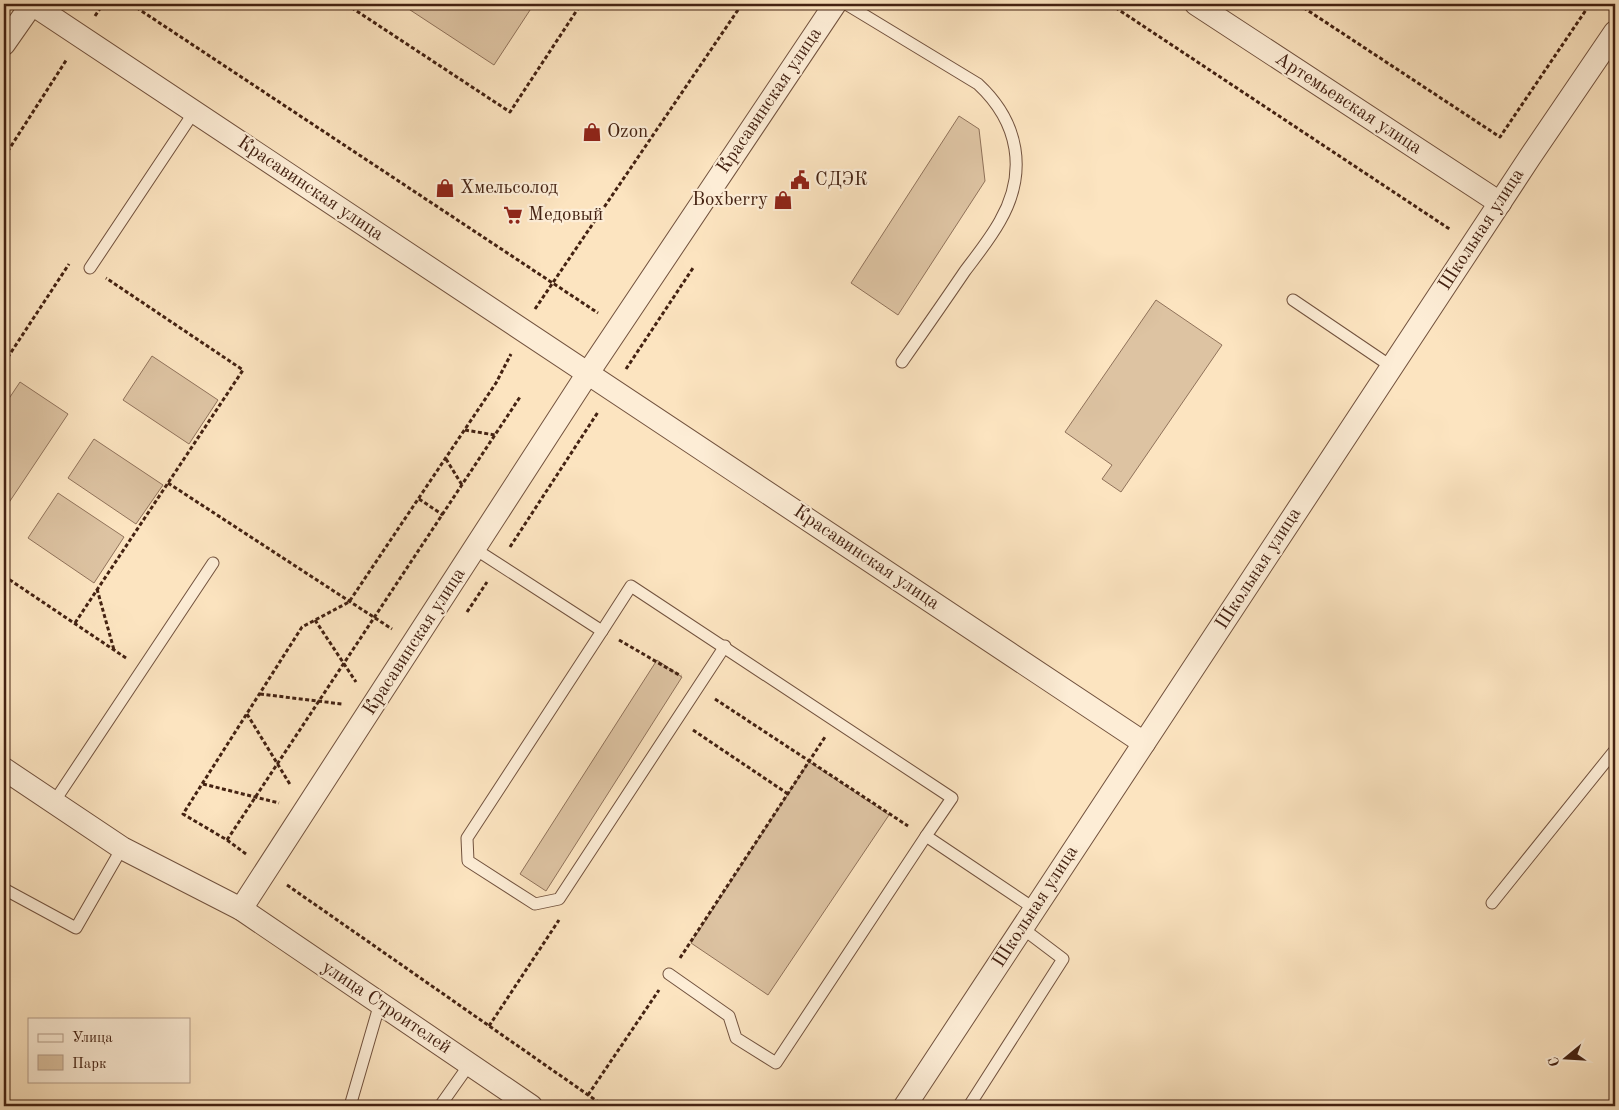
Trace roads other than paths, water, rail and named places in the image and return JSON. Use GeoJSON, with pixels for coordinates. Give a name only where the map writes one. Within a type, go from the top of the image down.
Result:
{"type":"FeatureCollection","features":[{"type":"Feature","properties":{"kind":"street","name":"Красавинская улица"},"geometry":{"type":"LineString","coordinates":[[32,4],[80,38],[1144,743]]}},
{"type":"Feature","properties":{"kind":"street"},"geometry":{"type":"LineString","coordinates":[[4,44],[32,4]]}},
{"type":"Feature","properties":{"kind":"street","name":"Красавинская улица"},"geometry":{"type":"LineString","coordinates":[[241,909],[268,871],[588,373],[835,4]]}},
{"type":"Feature","properties":{"kind":"street","name":"Артемьевская улица"},"geometry":{"type":"LineString","coordinates":[[1196,4],[1500,203]]}},
{"type":"Feature","properties":{"kind":"street","name":"Школьная улица"},"geometry":{"type":"LineString","coordinates":[[905,1106],[1472,244],[1615,32]]}},
{"type":"Feature","properties":{"kind":"street","name":"улица Строителей"},"geometry":{"type":"LineString","coordinates":[[4,769],[122,848],[241,909],[530,1106]]}},
{"type":"Feature","properties":{"kind":"lane"},"geometry":{"type":"LineString","coordinates":[[846,4],[978,84],[994,99],[1012,131],[1016,154],[1014,189],[1000,221],[902,362]]}},
{"type":"Feature","properties":{"kind":"lane"},"geometry":{"type":"LineString","coordinates":[[90,268],[194,112]]}},
{"type":"Feature","properties":{"kind":"lane"},"geometry":{"type":"LineString","coordinates":[[1293,300],[1392,367]]}},
{"type":"Feature","properties":{"kind":"lane"},"geometry":{"type":"LineString","coordinates":[[475,549],[602,631]]}},
{"type":"Feature","properties":{"kind":"lane"},"geometry":{"type":"LineString","coordinates":[[54,802],[213,563]]}},
{"type":"Feature","properties":{"kind":"lane"},"geometry":{"type":"LineString","coordinates":[[669,974],[729,1016],[736,1038],[776,1063],[952,798],[725,646],[631,586],[467,838],[468,861],[535,904],[559,899],[725,646]]}},
{"type":"Feature","properties":{"kind":"lane"},"geometry":{"type":"LineString","coordinates":[[1492,903],[1615,750]]}},
{"type":"Feature","properties":{"kind":"lane"},"geometry":{"type":"LineString","coordinates":[[926,836],[1035,909]]}},
{"type":"Feature","properties":{"kind":"lane"},"geometry":{"type":"LineString","coordinates":[[4,889],[76,928],[122,848]]}},
{"type":"Feature","properties":{"kind":"lane"},"geometry":{"type":"LineString","coordinates":[[969,1106],[1063,959],[1022,928]]}},
{"type":"Feature","properties":{"kind":"lane"},"geometry":{"type":"LineString","coordinates":[[350,1106],[380,1003]]}},
{"type":"Feature","properties":{"kind":"lane"},"geometry":{"type":"LineString","coordinates":[[440,1106],[469,1065]]}},
{"type":"Feature","properties":{"kind":"place","name":"Ozon"},"geometry":{"type":"Point","coordinates":[592,132]}},
{"type":"Feature","properties":{"kind":"place","name":"СДЭК"},"geometry":{"type":"Point","coordinates":[800,180]}},
{"type":"Feature","properties":{"kind":"place","name":"Хмельсолод"},"geometry":{"type":"Point","coordinates":[445,188]}},
{"type":"Feature","properties":{"kind":"place","name":"Boxberry"},"geometry":{"type":"Point","coordinates":[783,200]}},
{"type":"Feature","properties":{"kind":"place","name":"Медовый"},"geometry":{"type":"Point","coordinates":[513,215]}}]}
